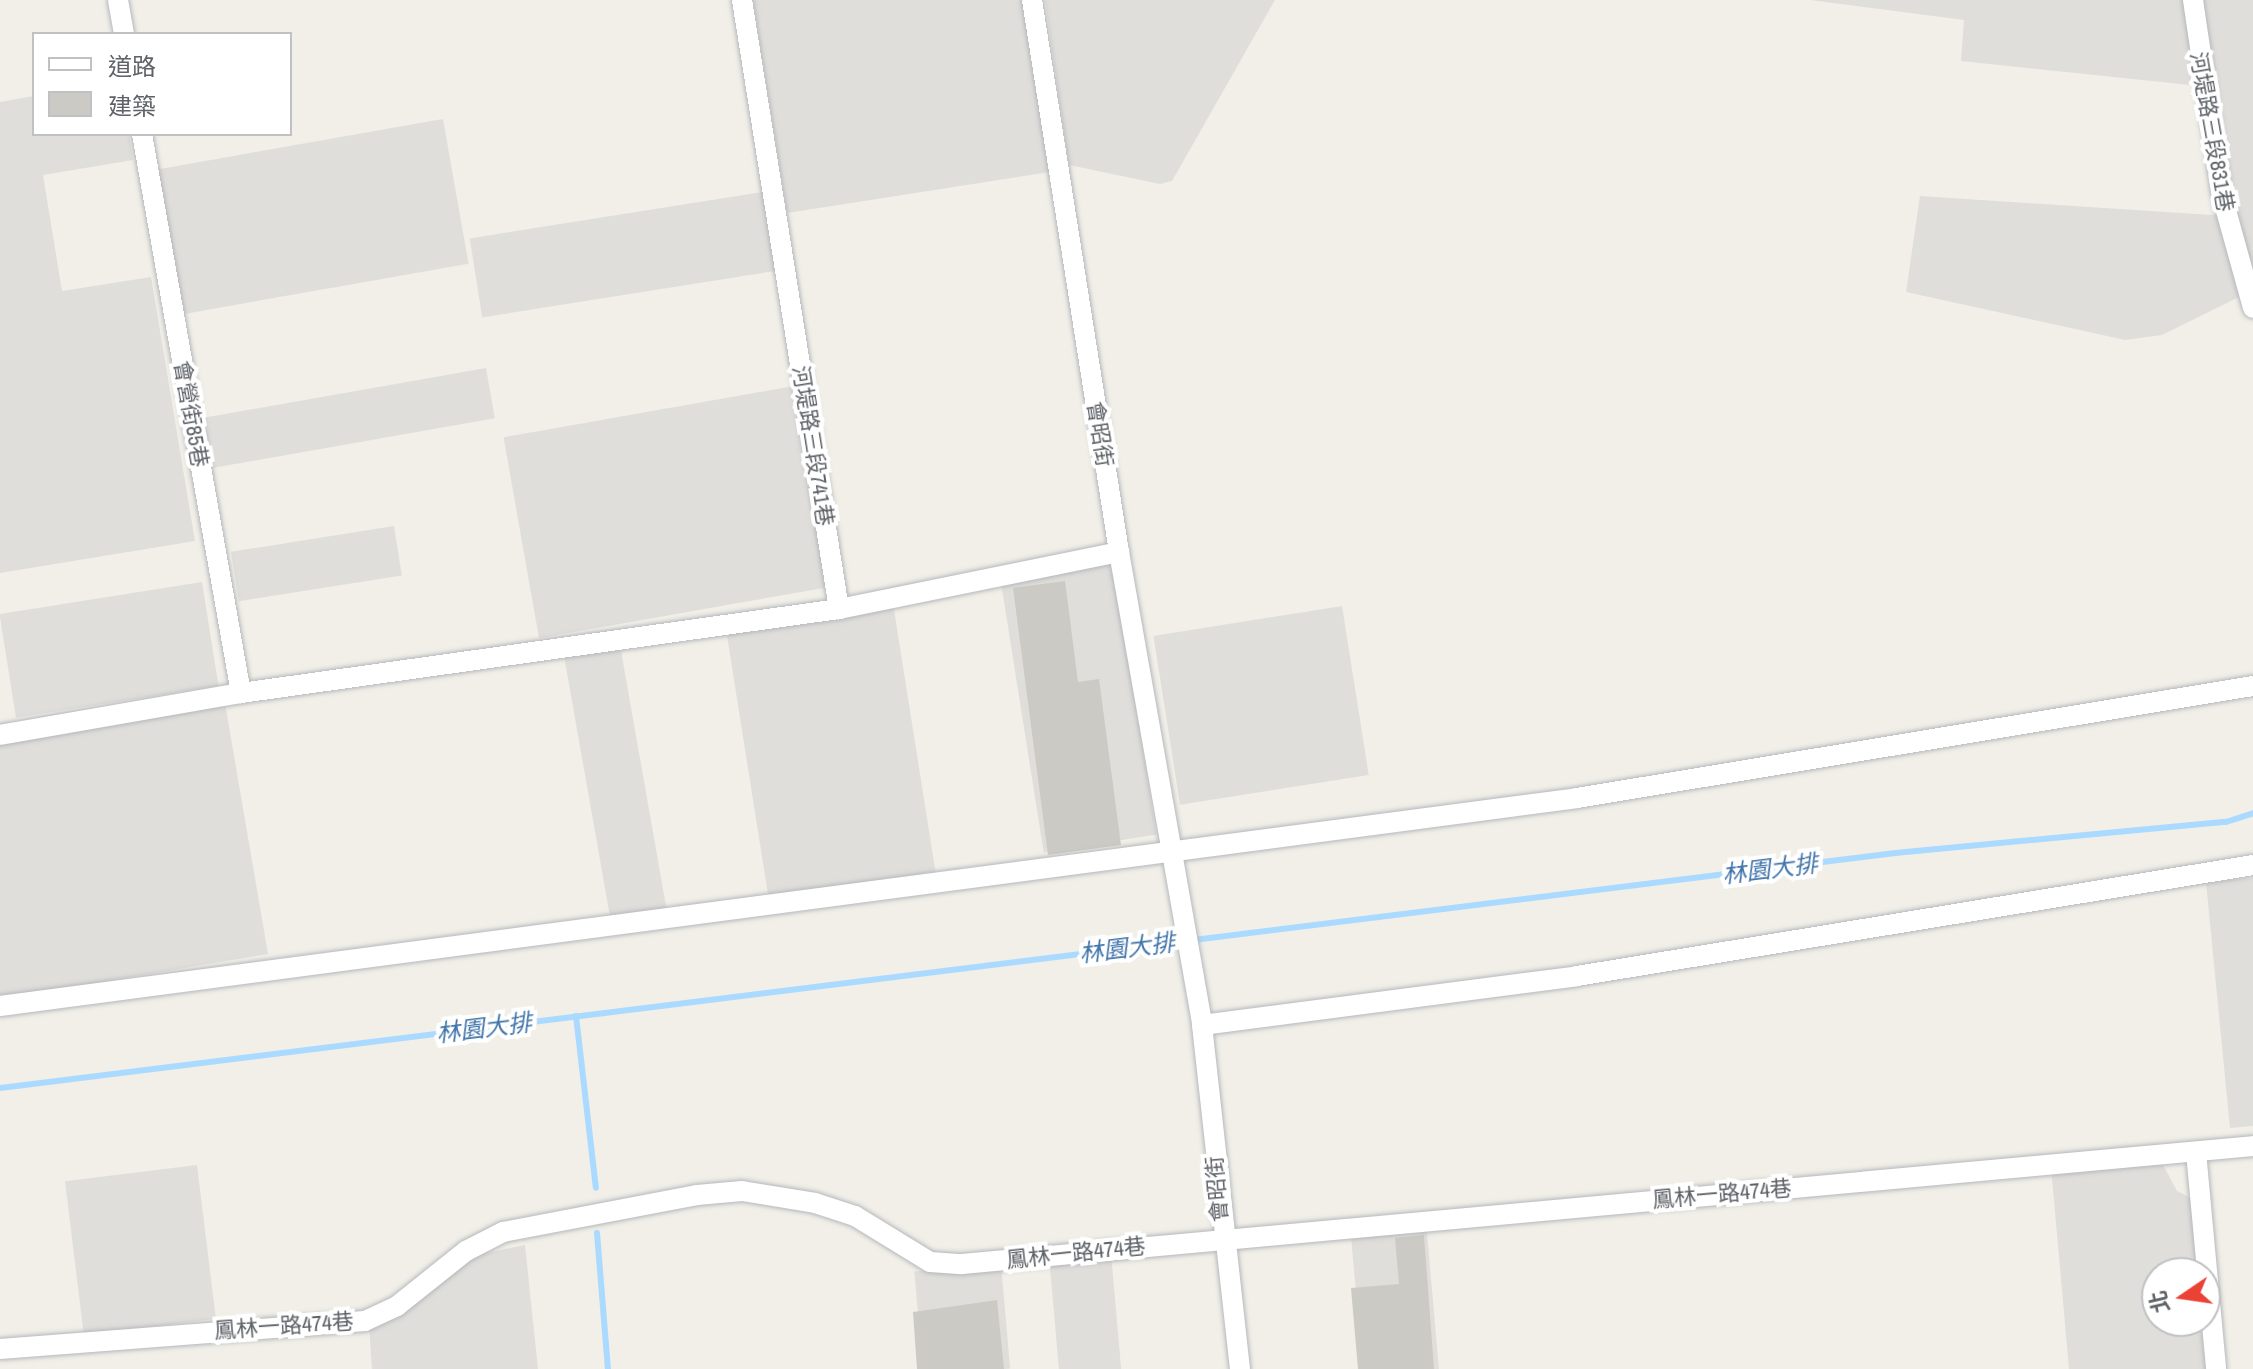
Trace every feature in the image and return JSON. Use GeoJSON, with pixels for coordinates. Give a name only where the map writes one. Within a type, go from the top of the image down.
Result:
{"type":"FeatureCollection","features":[{"type":"Feature","properties":{"kind":"street"},"geometry":{"type":"LineString","coordinates":[[118,0],[124,32]]}},
{"type":"Feature","properties":{"kind":"street","name":"河堤路三段741巷"},"geometry":{"type":"LineString","coordinates":[[742,0],[839,609]]}},
{"type":"Feature","properties":{"kind":"street","name":"會昭街"},"geometry":{"type":"LineString","coordinates":[[1032,0],[1119,552],[1176,858],[1201,1017],[1221,1238],[1240,1369]]}},
{"type":"Feature","properties":{"kind":"street","name":"河堤路三段831巷"},"geometry":{"type":"LineString","coordinates":[[2193,0],[2222,196],[2253,308]]}},
{"type":"Feature","properties":{"kind":"street","name":"會營街85巷"},"geometry":{"type":"LineString","coordinates":[[142,136],[241,693]]}},
{"type":"Feature","properties":{"kind":"street"},"geometry":{"type":"LineString","coordinates":[[0,735],[241,693],[839,609],[1119,552]]}},
{"type":"Feature","properties":{"kind":"street"},"geometry":{"type":"LineString","coordinates":[[0,1006],[1176,858],[1577,798],[2253,686]]}},
{"type":"Feature","properties":{"kind":"street"},"geometry":{"type":"LineString","coordinates":[[1201,1017],[1577,976],[2253,865]]}},
{"type":"Feature","properties":{"kind":"street","name":"鳳林一路474巷"},"geometry":{"type":"LineString","coordinates":[[0,1349],[365,1321],[397,1306],[466,1251],[503,1232],[697,1195],[742,1191],[815,1203],[855,1216],[930,1262],[962,1264],[2253,1146]]}},
{"type":"Feature","properties":{"kind":"street"},"geometry":{"type":"LineString","coordinates":[[2196,1152],[2216,1369]]}},
{"type":"Feature","properties":{"kind":"shaded area"},"geometry":{"type":"Polygon","coordinates":[[[753,0],[1022,0],[1050,172],[787,213],[753,0]]]}},
{"type":"Feature","properties":{"kind":"shaded area"},"geometry":{"type":"Polygon","coordinates":[[[1045,0],[1275,0],[1172,181],[1160,184],[1069,165],[1045,0]]]}},
{"type":"Feature","properties":{"kind":"shaded area"},"geometry":{"type":"Polygon","coordinates":[[[1810,0],[2253,0],[2253,317],[2241,296],[2162,335],[2125,340],[1906,292],[1920,196],[2227,216],[2200,86],[1961,61],[1964,20],[1810,0]]]}},
{"type":"Feature","properties":{"kind":"shaded area"},"geometry":{"type":"Polygon","coordinates":[[[32,96],[32,136],[129,136],[133,160],[43,175],[62,291],[151,277],[195,541],[0,573],[0,102],[32,96]]]}},
{"type":"Feature","properties":{"kind":"shaded area"},"geometry":{"type":"Polygon","coordinates":[[[443,119],[469,264],[177,315],[151,170],[443,119]]]}},
{"type":"Feature","properties":{"kind":"shaded area"},"geometry":{"type":"Polygon","coordinates":[[[769,191],[782,270],[482,317],[470,238],[769,191]]]}},
{"type":"Feature","properties":{"kind":"shaded area"},"geometry":{"type":"Polygon","coordinates":[[[486,368],[495,418],[208,469],[199,419],[486,368]]]}},
{"type":"Feature","properties":{"kind":"shaded area"},"geometry":{"type":"Polygon","coordinates":[[[800,385],[835,586],[539,638],[504,437],[800,385]]]}},
{"type":"Feature","properties":{"kind":"shaded area"},"geometry":{"type":"Polygon","coordinates":[[[394,526],[402,575],[239,601],[231,552],[394,526]]]}},
{"type":"Feature","properties":{"kind":"shaded area"},"geometry":{"type":"Polygon","coordinates":[[[1113,561],[1156,835],[1044,852],[1000,579],[1113,561]]]}},
{"type":"Feature","properties":{"kind":"shaded area"},"geometry":{"type":"Polygon","coordinates":[[[202,582],[218,686],[16,718],[0,614],[202,582]]]}},
{"type":"Feature","properties":{"kind":"shaded area"},"geometry":{"type":"Polygon","coordinates":[[[892,597],[936,876],[769,902],[725,623],[892,597]]]}},
{"type":"Feature","properties":{"kind":"shaded area"},"geometry":{"type":"Polygon","coordinates":[[[1342,606],[1369,775],[1180,805],[1153,636],[1342,606]]]}},
{"type":"Feature","properties":{"kind":"shaded area"},"geometry":{"type":"Polygon","coordinates":[[[620,645],[667,910],[611,920],[564,655],[620,645]]]}},
{"type":"Feature","properties":{"kind":"shaded area"},"geometry":{"type":"Polygon","coordinates":[[[225,703],[268,954],[0,999],[0,741],[225,703]]]}},
{"type":"Feature","properties":{"kind":"shaded area"},"geometry":{"type":"Polygon","coordinates":[[[2253,878],[2253,1126],[2230,1128],[2206,882],[2253,878]]]}},
{"type":"Feature","properties":{"kind":"shaded area"},"geometry":{"type":"Polygon","coordinates":[[[2159,1157],[2177,1191],[2191,1198],[2197,1257],[2141,1257],[2141,1337],[2204,1337],[2207,1369],[2069,1369],[2051,1167],[2159,1157]]]}},
{"type":"Feature","properties":{"kind":"shaded area"},"geometry":{"type":"Polygon","coordinates":[[[197,1165],[216,1319],[84,1335],[65,1181],[197,1165]]]}},
{"type":"Feature","properties":{"kind":"shaded area"},"geometry":{"type":"Polygon","coordinates":[[[1426,1221],[1439,1369],[1363,1369],[1350,1228],[1426,1221]]]}},
{"type":"Feature","properties":{"kind":"shaded area"},"geometry":{"type":"Polygon","coordinates":[[[525,1245],[538,1369],[372,1369],[369,1326],[461,1258],[525,1245]]]}},
{"type":"Feature","properties":{"kind":"shaded area"},"geometry":{"type":"Polygon","coordinates":[[[1111,1253],[1121,1369],[1059,1369],[1049,1258],[1111,1253]]]}},
{"type":"Feature","properties":{"kind":"shaded area"},"geometry":{"type":"Polygon","coordinates":[[[1001,1264],[1010,1369],[923,1369],[914,1272],[1001,1264]]]}},
{"type":"Feature","properties":{"kind":"building"},"geometry":{"type":"Polygon","coordinates":[[[1065,581],[1078,682],[1099,679],[1121,845],[1048,855],[1013,588],[1065,581]]]}},
{"type":"Feature","properties":{"kind":"building"},"geometry":{"type":"Polygon","coordinates":[[[1424,1235],[1434,1369],[1358,1369],[1351,1288],[1399,1284],[1395,1238],[1424,1235]]]}},
{"type":"Feature","properties":{"kind":"building"},"geometry":{"type":"Polygon","coordinates":[[[997,1300],[1004,1369],[917,1369],[913,1312],[997,1300]]]}},
{"type":"Feature","properties":{"kind":"waterway","name":"林園大排"},"geometry":{"type":"LineString","coordinates":[[0,1088],[1895,853],[2226,822],[2253,813]]}},
{"type":"Feature","properties":{"kind":"waterway"},"geometry":{"type":"LineString","coordinates":[[576,1016],[596,1188]]}},
{"type":"Feature","properties":{"kind":"waterway"},"geometry":{"type":"LineString","coordinates":[[597,1233],[608,1369]]}}]}
